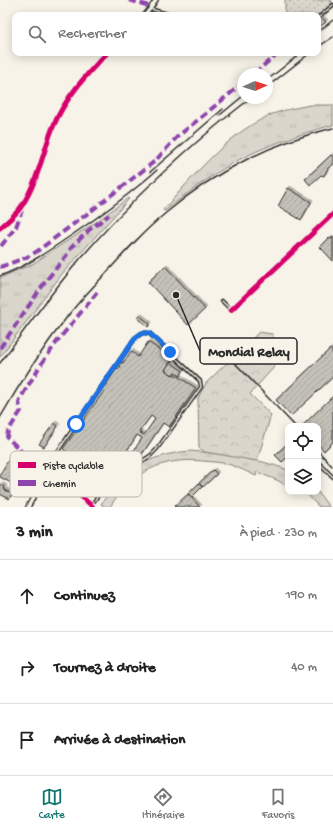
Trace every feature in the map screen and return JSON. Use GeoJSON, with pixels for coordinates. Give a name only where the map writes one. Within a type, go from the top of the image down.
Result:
{"type":"FeatureCollection","features":[{"type":"Feature","properties":{"kind":"street"},"geometry":{"type":"LineString","coordinates":[[147,12],[156,0]]}},
{"type":"Feature","properties":{"kind":"street"},"geometry":{"type":"LineString","coordinates":[[0,228],[23,204],[38,170],[53,126],[66,102],[104,56]]}},
{"type":"Feature","properties":{"kind":"street"},"geometry":{"type":"LineString","coordinates":[[231,310],[333,214]]}},
{"type":"Feature","properties":{"kind":"street"},"geometry":{"type":"LineString","coordinates":[[28,507],[33,497]]}},
{"type":"Feature","properties":{"kind":"street"},"geometry":{"type":"LineString","coordinates":[[81,497],[92,506]]}},
{"type":"Feature","properties":{"kind":"lane"},"geometry":{"type":"LineString","coordinates":[[321,15],[333,5]]}},
{"type":"Feature","properties":{"kind":"lane"},"geometry":{"type":"LineString","coordinates":[[150,9],[161,12]]}},
{"type":"Feature","properties":{"kind":"lane"},"geometry":{"type":"LineString","coordinates":[[222,301],[231,310]]}},
{"type":"Feature","properties":{"kind":"lane"},"geometry":{"type":"LineString","coordinates":[[58,451],[135,338],[142,333],[149,333],[200,381],[201,387],[157,449],[142,461]]}},
{"type":"Feature","properties":{"kind":"lane"},"geometry":{"type":"LineString","coordinates":[[321,465],[333,477]]}},
{"type":"Feature","properties":{"kind":"lane"},"geometry":{"type":"LineString","coordinates":[[92,506],[98,497]]}},
{"type":"Feature","properties":{"kind":"green space"},"geometry":{"type":"Polygon","coordinates":[[[285,0],[331,0],[332,3],[321,13],[321,12],[285,12],[285,0]]]}},
{"type":"Feature","properties":{"kind":"green space"},"geometry":{"type":"Polygon","coordinates":[[[310,105],[333,105],[333,125],[282,141],[233,163],[189,192],[165,211],[163,210],[211,158],[238,134],[252,124],[273,114],[310,105]]]}},
{"type":"Feature","properties":{"kind":"green space"},"geometry":{"type":"Polygon","coordinates":[[[128,198],[129,199],[62,274],[0,357],[0,278],[34,263],[99,220],[128,198]]]}},
{"type":"Feature","properties":{"kind":"green space"},"geometry":{"type":"Polygon","coordinates":[[[259,332],[272,334],[278,348],[274,367],[250,394],[271,415],[257,461],[205,452],[199,448],[198,398],[206,383],[259,332]]]}},
{"type":"Feature","properties":{"kind":"green space"},"geometry":{"type":"Polygon","coordinates":[[[189,451],[214,453],[264,462],[285,469],[285,485],[257,472],[256,476],[228,464],[203,461],[188,460],[175,462],[149,469],[142,473],[142,464],[160,456],[189,451]]]}},
{"type":"Feature","properties":{"kind":"green space"},"geometry":{"type":"Polygon","coordinates":[[[308,495],[320,495],[329,507],[319,507],[308,495]]]}},
{"type":"Feature","properties":{"kind":"green space"},"geometry":{"type":"Polygon","coordinates":[[[106,497],[117,497],[110,507],[104,507],[101,504],[106,497]]]}},
{"type":"Feature","properties":{"kind":"building"},"geometry":{"type":"Polygon","coordinates":[[[321,17],[326,22],[321,26],[321,17]]]}},
{"type":"Feature","properties":{"kind":"building"},"geometry":{"type":"Polygon","coordinates":[[[331,155],[333,157],[333,165],[328,168],[324,176],[321,175],[310,185],[305,179],[331,155]]]}},
{"type":"Feature","properties":{"kind":"building"},"geometry":{"type":"Polygon","coordinates":[[[288,188],[311,202],[301,220],[278,206],[288,188]]]}},
{"type":"Feature","properties":{"kind":"building"},"geometry":{"type":"Polygon","coordinates":[[[333,237],[333,261],[320,247],[329,238],[331,239],[333,237]]]}},
{"type":"Feature","properties":{"kind":"building"},"geometry":{"type":"Polygon","coordinates":[[[165,266],[205,309],[188,325],[148,282],[165,266]]]}},
{"type":"Feature","properties":{"kind":"building"},"geometry":{"type":"Polygon","coordinates":[[[139,315],[150,324],[148,327],[137,317],[139,315]]]}},
{"type":"Feature","properties":{"kind":"building"},"geometry":{"type":"Polygon","coordinates":[[[148,342],[173,359],[165,370],[196,388],[169,427],[163,423],[142,454],[142,451],[134,451],[142,438],[137,435],[127,451],[66,451],[63,449],[108,385],[106,384],[117,368],[119,369],[121,366],[119,365],[121,362],[123,363],[131,351],[138,357],[148,342]],[[151,416],[139,432],[144,435],[155,419],[151,416]]]}},
{"type":"Feature","properties":{"kind":"building"},"geometry":{"type":"Polygon","coordinates":[[[330,349],[333,353],[333,377],[291,416],[276,400],[330,349]]]}},
{"type":"Feature","properties":{"kind":"building"},"geometry":{"type":"Polygon","coordinates":[[[170,362],[183,371],[180,376],[175,372],[173,375],[165,370],[170,362]]]}},
{"type":"Feature","properties":{"kind":"building"},"geometry":{"type":"Polygon","coordinates":[[[333,396],[333,442],[324,451],[321,448],[321,423],[305,423],[333,396]]]}},
{"type":"Feature","properties":{"kind":"building"},"geometry":{"type":"Polygon","coordinates":[[[54,423],[58,426],[44,447],[39,444],[54,423]]]}},
{"type":"Feature","properties":{"kind":"building"},"geometry":{"type":"Polygon","coordinates":[[[285,446],[285,460],[282,462],[275,455],[285,446]]]}},
{"type":"Feature","properties":{"kind":"building"},"geometry":{"type":"Polygon","coordinates":[[[10,460],[10,482],[0,477],[0,474],[10,460]]]}},
{"type":"Feature","properties":{"kind":"building"},"geometry":{"type":"Polygon","coordinates":[[[213,470],[217,474],[203,487],[199,483],[213,470]]]}},
{"type":"Feature","properties":{"kind":"building"},"geometry":{"type":"Polygon","coordinates":[[[199,483],[202,487],[192,497],[188,494],[199,483]]]}},
{"type":"Feature","properties":{"kind":"building"},"geometry":{"type":"Polygon","coordinates":[[[0,484],[10,493],[10,497],[9,499],[0,494],[0,484]]]}},
{"type":"Feature","properties":{"kind":"building"},"geometry":{"type":"Polygon","coordinates":[[[188,494],[200,507],[174,507],[188,494]]]}},
{"type":"Feature","properties":{"kind":"railway"},"geometry":{"type":"LineString","coordinates":[[321,30],[333,20]]}},
{"type":"Feature","properties":{"kind":"railway"},"geometry":{"type":"LineString","coordinates":[[321,45],[333,37]]}},
{"type":"Feature","properties":{"kind":"railway"},"geometry":{"type":"LineString","coordinates":[[273,75],[297,56]]}},
{"type":"Feature","properties":{"kind":"railway"},"geometry":{"type":"LineString","coordinates":[[273,82],[306,56]]}},
{"type":"Feature","properties":{"kind":"railway"},"geometry":{"type":"LineString","coordinates":[[220,115],[237,101]]}},
{"type":"Feature","properties":{"kind":"railway"},"geometry":{"type":"LineString","coordinates":[[0,363],[69,272],[119,216],[161,174],[205,135],[243,104]]}},
{"type":"Feature","properties":{"kind":"railway"},"geometry":{"type":"LineString","coordinates":[[150,172],[223,109]]}},
{"type":"Feature","properties":{"kind":"railway"},"geometry":{"type":"LineString","coordinates":[[0,418],[32,366],[72,311],[143,233],[159,219],[185,197],[245,160],[288,141],[333,128]]}},
{"type":"Feature","properties":{"kind":"railway"},"geometry":{"type":"LineString","coordinates":[[0,276],[27,264],[61,243],[114,205],[157,170]]}},
{"type":"Feature","properties":{"kind":"railway"},"geometry":{"type":"LineString","coordinates":[[234,362],[292,423]]}},
{"type":"Feature","properties":{"kind":"railway"},"geometry":{"type":"LineString","coordinates":[[321,454],[332,466]]}},
{"type":"Feature","properties":{"kind":"marked path"},"geometry":{"type":"LineString","coordinates":[[129,0],[146,5],[150,9]]}},
{"type":"Feature","properties":{"kind":"marked path"},"geometry":{"type":"LineString","coordinates":[[261,68],[275,56]]}},
{"type":"Feature","properties":{"kind":"marked path"},"geometry":{"type":"LineString","coordinates":[[0,267],[25,258],[36,252],[91,211],[155,161],[177,137],[237,88]]}},
{"type":"Feature","properties":{"kind":"marked path"},"geometry":{"type":"LineString","coordinates":[[1,246],[16,227],[22,210]]}},
{"type":"Feature","properties":{"kind":"marked path"},"geometry":{"type":"LineString","coordinates":[[0,348],[45,282],[71,248],[89,230],[109,215]]}},
{"type":"Feature","properties":{"kind":"marked path"},"geometry":{"type":"LineString","coordinates":[[21,451],[7,437],[8,431],[21,411],[19,403],[20,399],[40,366],[59,339],[100,289]]}},
{"type":"Feature","properties":{"kind":"cycle path"},"geometry":{"type":"LineString","coordinates":[[0,228],[13,217],[28,195],[33,185],[53,127],[64,106],[84,78],[104,56]]}},
{"type":"Feature","properties":{"kind":"cycle path"},"geometry":{"type":"LineString","coordinates":[[231,310],[333,214]]}},
{"type":"Feature","properties":{"kind":"cycle path"},"geometry":{"type":"LineString","coordinates":[[82,497],[93,507]]}},
{"type":"Feature","properties":{"kind":"place","name":"Mondial Relay"},"geometry":{"type":"Point","coordinates":[176,295]}},
{"type":"Feature","properties":{"kind":"route"},"geometry":{"type":"LineString","coordinates":[[76,424],[135,338],[142,333],[149,333],[170,352]]}}]}
